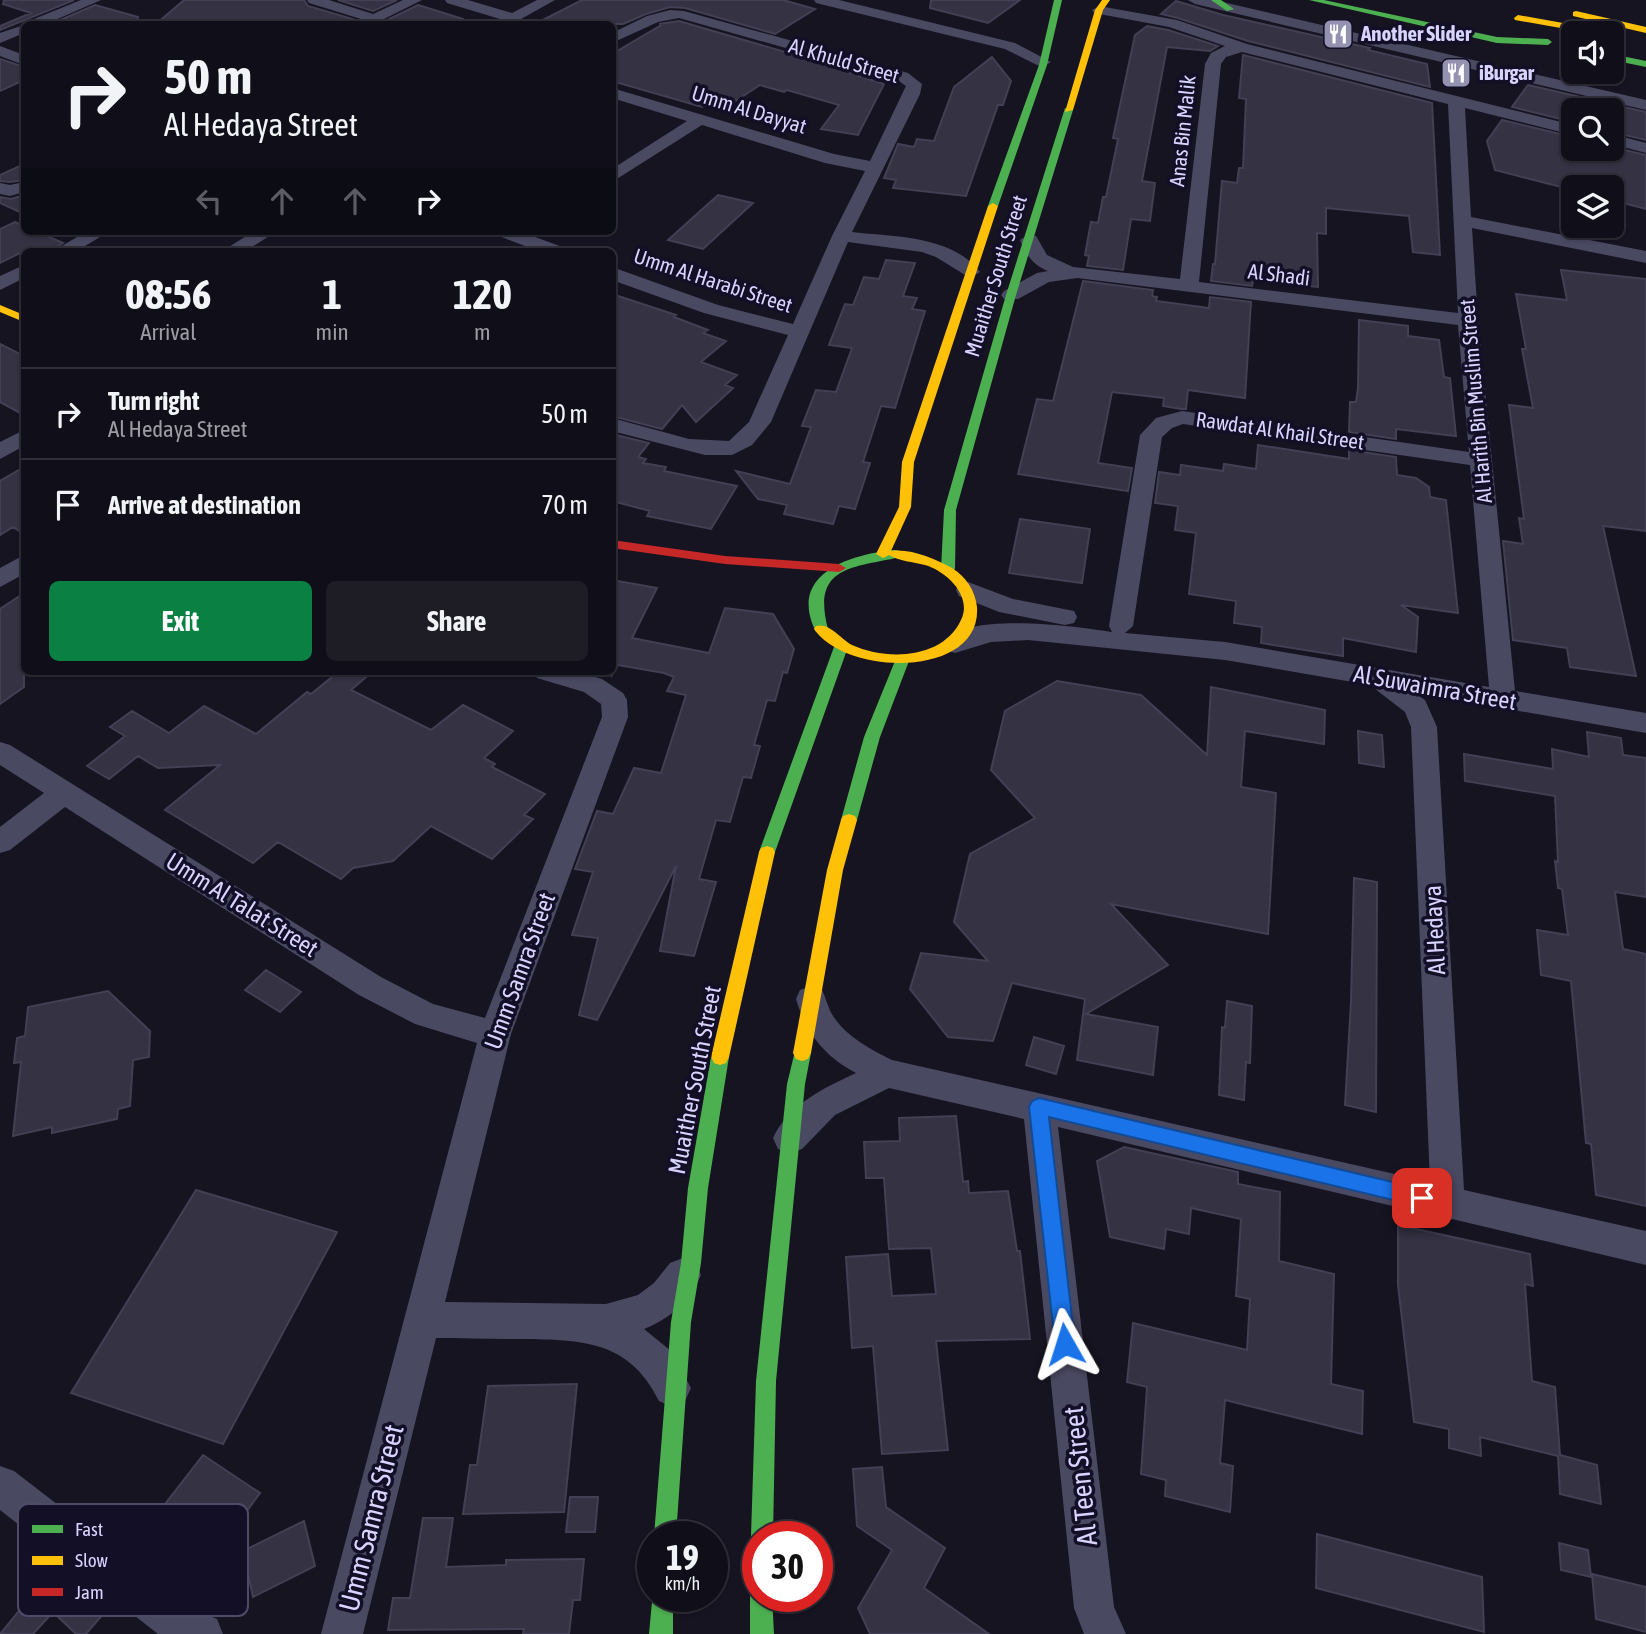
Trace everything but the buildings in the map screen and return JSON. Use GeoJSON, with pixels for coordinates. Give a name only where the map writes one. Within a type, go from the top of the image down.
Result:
{"type":"FeatureCollection","features":[{"type":"Feature","properties":{"kind":"main road","name":"Muaither South Street"},"geometry":{"type":"LineString","coordinates":[[883,554],[905,507],[908,462],[1043,61],[1058,0]]}},
{"type":"Feature","properties":{"kind":"main road"},"geometry":{"type":"LineString","coordinates":[[1053,26],[1069,0]]}},
{"type":"Feature","properties":{"kind":"main road"},"geometry":{"type":"LineString","coordinates":[[1215,0],[1230,9]]}},
{"type":"Feature","properties":{"kind":"main road"},"geometry":{"type":"LineString","coordinates":[[1312,0],[1486,38],[1518,43],[1561,40]]}},
{"type":"Feature","properties":{"kind":"main road"},"geometry":{"type":"LineString","coordinates":[[1362,0],[1561,40]]}},
{"type":"Feature","properties":{"kind":"main road","name":"Muaither South Street"},"geometry":{"type":"LineString","coordinates":[[948,569],[950,510],[1011,295],[1101,3]]}},
{"type":"Feature","properties":{"kind":"main road"},"geometry":{"type":"LineString","coordinates":[[1525,3],[1646,30]]}},
{"type":"Feature","properties":{"kind":"main road"},"geometry":{"type":"LineString","coordinates":[[1561,26],[1504,17],[1561,40]]}},
{"type":"Feature","properties":{"kind":"main road"},"geometry":{"type":"LineString","coordinates":[[1624,37],[1646,42]]}},
{"type":"Feature","properties":{"kind":"main road"},"geometry":{"type":"LineString","coordinates":[[1624,45],[1646,50]]}},
{"type":"Feature","properties":{"kind":"main road"},"geometry":{"type":"LineString","coordinates":[[1624,59],[1646,64]]}},
{"type":"Feature","properties":{"kind":"main road"},"geometry":{"type":"LineString","coordinates":[[0,308],[21,318]]}},
{"type":"Feature","properties":{"kind":"main road"},"geometry":{"type":"LineString","coordinates":[[616,545],[778,566],[839,568]]}},
{"type":"Feature","properties":{"kind":"main road"},"geometry":{"type":"LineString","coordinates":[[664,553],[746,579]]}},
{"type":"Feature","properties":{"kind":"main road"},"geometry":{"type":"LineString","coordinates":[[883,554],[918,557],[948,569],[968,590],[973,610],[971,622],[955,644],[930,656],[902,661],[876,660],[841,647],[821,628],[808,605],[822,583],[839,568],[858,559],[883,554]]}},
{"type":"Feature","properties":{"kind":"main road","name":"Muaither South Street"},"geometry":{"type":"LineString","coordinates":[[666,1521],[681,1322],[691,1264],[698,1188],[722,1047],[755,897],[777,822],[841,647]]}},
{"type":"Feature","properties":{"kind":"main road"},"geometry":{"type":"LineString","coordinates":[[762,1521],[766,1381],[796,1084],[835,870],[872,737],[902,661]]}},
{"type":"Feature","properties":{"kind":"main road"},"geometry":{"type":"LineString","coordinates":[[661,1634],[662,1612]]}},
{"type":"Feature","properties":{"kind":"main road"},"geometry":{"type":"LineString","coordinates":[[761,1612],[762,1634]]}},
{"type":"Feature","properties":{"kind":"street"},"geometry":{"type":"LineString","coordinates":[[42,21],[94,0]]}},
{"type":"Feature","properties":{"kind":"street"},"geometry":{"type":"LineString","coordinates":[[314,0],[367,21]]}},
{"type":"Feature","properties":{"kind":"street"},"geometry":{"type":"LineString","coordinates":[[372,21],[415,0]]}},
{"type":"Feature","properties":{"kind":"street"},"geometry":{"type":"LineString","coordinates":[[452,0],[507,21],[548,0]]}},
{"type":"Feature","properties":{"kind":"street"},"geometry":{"type":"LineString","coordinates":[[821,0],[1001,44],[1025,51],[1043,61]]}},
{"type":"Feature","properties":{"kind":"street"},"geometry":{"type":"LineString","coordinates":[[1195,0],[1646,105]]}},
{"type":"Feature","properties":{"kind":"street"},"geometry":{"type":"LineString","coordinates":[[1101,3],[1242,47],[1561,127]]}},
{"type":"Feature","properties":{"kind":"street","name":"Al Khuld Street"},"geometry":{"type":"LineString","coordinates":[[616,37],[648,20],[664,15],[679,15],[902,76],[915,84],[841,236],[760,422],[749,438],[733,448],[714,449],[616,425]]}},
{"type":"Feature","properties":{"kind":"street"},"geometry":{"type":"LineString","coordinates":[[1001,44],[1031,42],[1053,26]]}},
{"type":"Feature","properties":{"kind":"street"},"geometry":{"type":"LineString","coordinates":[[0,38],[21,29]]}},
{"type":"Feature","properties":{"kind":"street","name":"Anas Bin Malik"},"geometry":{"type":"LineString","coordinates":[[1189,287],[1215,57],[1221,52],[1242,47]]}},
{"type":"Feature","properties":{"kind":"street"},"geometry":{"type":"LineString","coordinates":[[0,51],[21,59]]}},
{"type":"Feature","properties":{"kind":"street","name":"Umm Al Dayyat"},"geometry":{"type":"LineString","coordinates":[[616,94],[831,159],[874,167]]}},
{"type":"Feature","properties":{"kind":"street","name":"Al Harith Bin Muslim Street"},"geometry":{"type":"LineString","coordinates":[[1455,101],[1468,320],[1503,700]]}},
{"type":"Feature","properties":{"kind":"street"},"geometry":{"type":"LineString","coordinates":[[616,174],[701,119]]}},
{"type":"Feature","properties":{"kind":"street"},"geometry":{"type":"LineString","coordinates":[[1624,142],[1646,148]]}},
{"type":"Feature","properties":{"kind":"street"},"geometry":{"type":"LineString","coordinates":[[0,188],[9,191],[21,188]]}},
{"type":"Feature","properties":{"kind":"street"},"geometry":{"type":"LineString","coordinates":[[1464,221],[1646,257]]}},
{"type":"Feature","properties":{"kind":"street"},"geometry":{"type":"LineString","coordinates":[[69,248],[93,235]]}},
{"type":"Feature","properties":{"kind":"street"},"geometry":{"type":"LineString","coordinates":[[237,248],[261,235]]}},
{"type":"Feature","properties":{"kind":"street"},"geometry":{"type":"LineString","coordinates":[[520,235],[549,248]]}},
{"type":"Feature","properties":{"kind":"street"},"geometry":{"type":"LineString","coordinates":[[841,236],[920,247],[945,254],[970,272]]}},
{"type":"Feature","properties":{"kind":"street"},"geometry":{"type":"LineString","coordinates":[[920,247],[960,244],[983,237]]}},
{"type":"Feature","properties":{"kind":"street","name":"Al Shadi"},"geometry":{"type":"LineString","coordinates":[[1029,240],[1036,257],[1043,263],[1085,274],[1468,320]]}},
{"type":"Feature","properties":{"kind":"street"},"geometry":{"type":"LineString","coordinates":[[0,284],[21,273]]}},
{"type":"Feature","properties":{"kind":"street","name":"Umm Al Harabi Street"},"geometry":{"type":"LineString","coordinates":[[616,274],[711,309],[800,332]]}},
{"type":"Feature","properties":{"kind":"street","name":"Al Shadi"},"geometry":{"type":"LineString","coordinates":[[1011,295],[1044,277],[1085,274]]}},
{"type":"Feature","properties":{"kind":"street","name":"Rawdat Al Khail Street"},"geometry":{"type":"LineString","coordinates":[[1121,626],[1151,435],[1164,423],[1182,417],[1481,460]]}},
{"type":"Feature","properties":{"kind":"street"},"geometry":{"type":"LineString","coordinates":[[0,452],[21,439]]}},
{"type":"Feature","properties":{"kind":"street"},"geometry":{"type":"LineString","coordinates":[[0,579],[21,565]]}},
{"type":"Feature","properties":{"kind":"street","name":"Al Suwaimra Street"},"geometry":{"type":"LineString","coordinates":[[968,590],[994,602],[1022,610],[1173,635],[1225,651]]}},
{"type":"Feature","properties":{"kind":"street","name":"Al Suwaimra Street"},"geometry":{"type":"LineString","coordinates":[[955,644],[992,632],[1013,630],[1225,651],[1646,723]]}},
{"type":"Feature","properties":{"kind":"street","name":"Umm Samra Street"},"geometry":{"type":"LineString","coordinates":[[342,1634],[495,1034],[615,717],[614,700],[593,685],[557,675]]}},
{"type":"Feature","properties":{"kind":"street","name":"Al Hedaya"},"geometry":{"type":"LineString","coordinates":[[1376,678],[1416,707],[1424,727],[1448,1205]]}},
{"type":"Feature","properties":{"kind":"street","name":"Umm Al Talat Street"},"geometry":{"type":"LineString","coordinates":[[0,752],[370,986],[426,1015],[495,1034]]}},
{"type":"Feature","properties":{"kind":"street"},"geometry":{"type":"LineString","coordinates":[[0,842],[64,793]]}},
{"type":"Feature","properties":{"kind":"street"},"geometry":{"type":"LineString","coordinates":[[811,997],[820,1022],[838,1045],[851,1055],[887,1073],[1448,1205],[1646,1248]]}},
{"type":"Feature","properties":{"kind":"street"},"geometry":{"type":"LineString","coordinates":[[790,1138],[823,1105],[850,1089],[887,1073]]}},
{"type":"Feature","properties":{"kind":"street","name":"Al Teen Street"},"geometry":{"type":"LineString","coordinates":[[1039,1107],[1094,1608],[1105,1634]]}},
{"type":"Feature","properties":{"kind":"street"},"geometry":{"type":"LineString","coordinates":[[421,1320],[582,1323],[636,1316],[655,1307],[670,1294],[691,1264]]}},
{"type":"Feature","properties":{"kind":"street"},"geometry":{"type":"LineString","coordinates":[[582,1323],[617,1334],[648,1352],[665,1371],[675,1396]]}},
{"type":"Feature","properties":{"kind":"street"},"geometry":{"type":"LineString","coordinates":[[0,1485],[24,1504]]}},
{"type":"Feature","properties":{"kind":"street"},"geometry":{"type":"LineString","coordinates":[[168,1616],[178,1624],[201,1634]]}},
{"type":"Feature","properties":{"kind":"traffic: fast"},"geometry":{"type":"LineString","coordinates":[[993,206],[1043,65],[1058,0]]}},
{"type":"Feature","properties":{"kind":"traffic: fast"},"geometry":{"type":"LineString","coordinates":[[1215,0],[1230,9]]}},
{"type":"Feature","properties":{"kind":"traffic: fast"},"geometry":{"type":"LineString","coordinates":[[1313,0],[1497,40],[1548,42]]}},
{"type":"Feature","properties":{"kind":"traffic: fast"},"geometry":{"type":"LineString","coordinates":[[1624,59],[1646,64]]}},
{"type":"Feature","properties":{"kind":"traffic: fast"},"geometry":{"type":"LineString","coordinates":[[948,569],[950,510],[1011,295],[1068,110]]}},
{"type":"Feature","properties":{"kind":"traffic: fast"},"geometry":{"type":"LineString","coordinates":[[821,629],[816,610],[817,595],[823,582],[846,564],[895,554]]}},
{"type":"Feature","properties":{"kind":"traffic: fast"},"geometry":{"type":"LineString","coordinates":[[767,852],[841,647]]}},
{"type":"Feature","properties":{"kind":"traffic: fast"},"geometry":{"type":"LineString","coordinates":[[849,820],[872,737],[902,661]]}},
{"type":"Feature","properties":{"kind":"traffic: fast"},"geometry":{"type":"LineString","coordinates":[[762,1521],[766,1381],[796,1084],[802,1053]]}},
{"type":"Feature","properties":{"kind":"traffic: fast"},"geometry":{"type":"LineString","coordinates":[[666,1521],[681,1322],[691,1263],[698,1188],[720,1057]]}},
{"type":"Feature","properties":{"kind":"traffic: fast"},"geometry":{"type":"LineString","coordinates":[[661,1634],[662,1612]]}},
{"type":"Feature","properties":{"kind":"traffic: fast"},"geometry":{"type":"LineString","coordinates":[[761,1612],[762,1634]]}},
{"type":"Feature","properties":{"kind":"traffic: slow"},"geometry":{"type":"LineString","coordinates":[[1068,110],[1099,10],[1106,0]]}},
{"type":"Feature","properties":{"kind":"traffic: slow"},"geometry":{"type":"LineString","coordinates":[[1576,14],[1646,30]]}},
{"type":"Feature","properties":{"kind":"traffic: slow"},"geometry":{"type":"LineString","coordinates":[[1518,18],[1561,26]]}},
{"type":"Feature","properties":{"kind":"traffic: slow"},"geometry":{"type":"LineString","coordinates":[[883,554],[905,507],[908,462],[993,206]]}},
{"type":"Feature","properties":{"kind":"traffic: slow"},"geometry":{"type":"LineString","coordinates":[[0,308],[21,318]]}},
{"type":"Feature","properties":{"kind":"traffic: slow"},"geometry":{"type":"LineString","coordinates":[[821,629],[834,641],[849,649],[882,658],[916,658],[943,649],[961,634],[970,616],[969,596],[957,577],[932,562],[895,554]]}},
{"type":"Feature","properties":{"kind":"traffic: slow"},"geometry":{"type":"LineString","coordinates":[[802,1053],[835,870],[849,820]]}},
{"type":"Feature","properties":{"kind":"traffic: slow"},"geometry":{"type":"LineString","coordinates":[[720,1057],[767,852]]}},
{"type":"Feature","properties":{"kind":"traffic: jam"},"geometry":{"type":"LineString","coordinates":[[616,545],[725,560],[839,568]]}},
{"type":"Feature","properties":{"kind":"place","name":"Another Slider"},"geometry":{"type":"Point","coordinates":[1338,34]}},
{"type":"Feature","properties":{"kind":"place","name":"iBurgar"},"geometry":{"type":"Point","coordinates":[1456,73]}},
{"type":"Feature","properties":{"kind":"route"},"geometry":{"type":"LineString","coordinates":[[1065,1344],[1039,1107],[1422,1198]]}}]}
